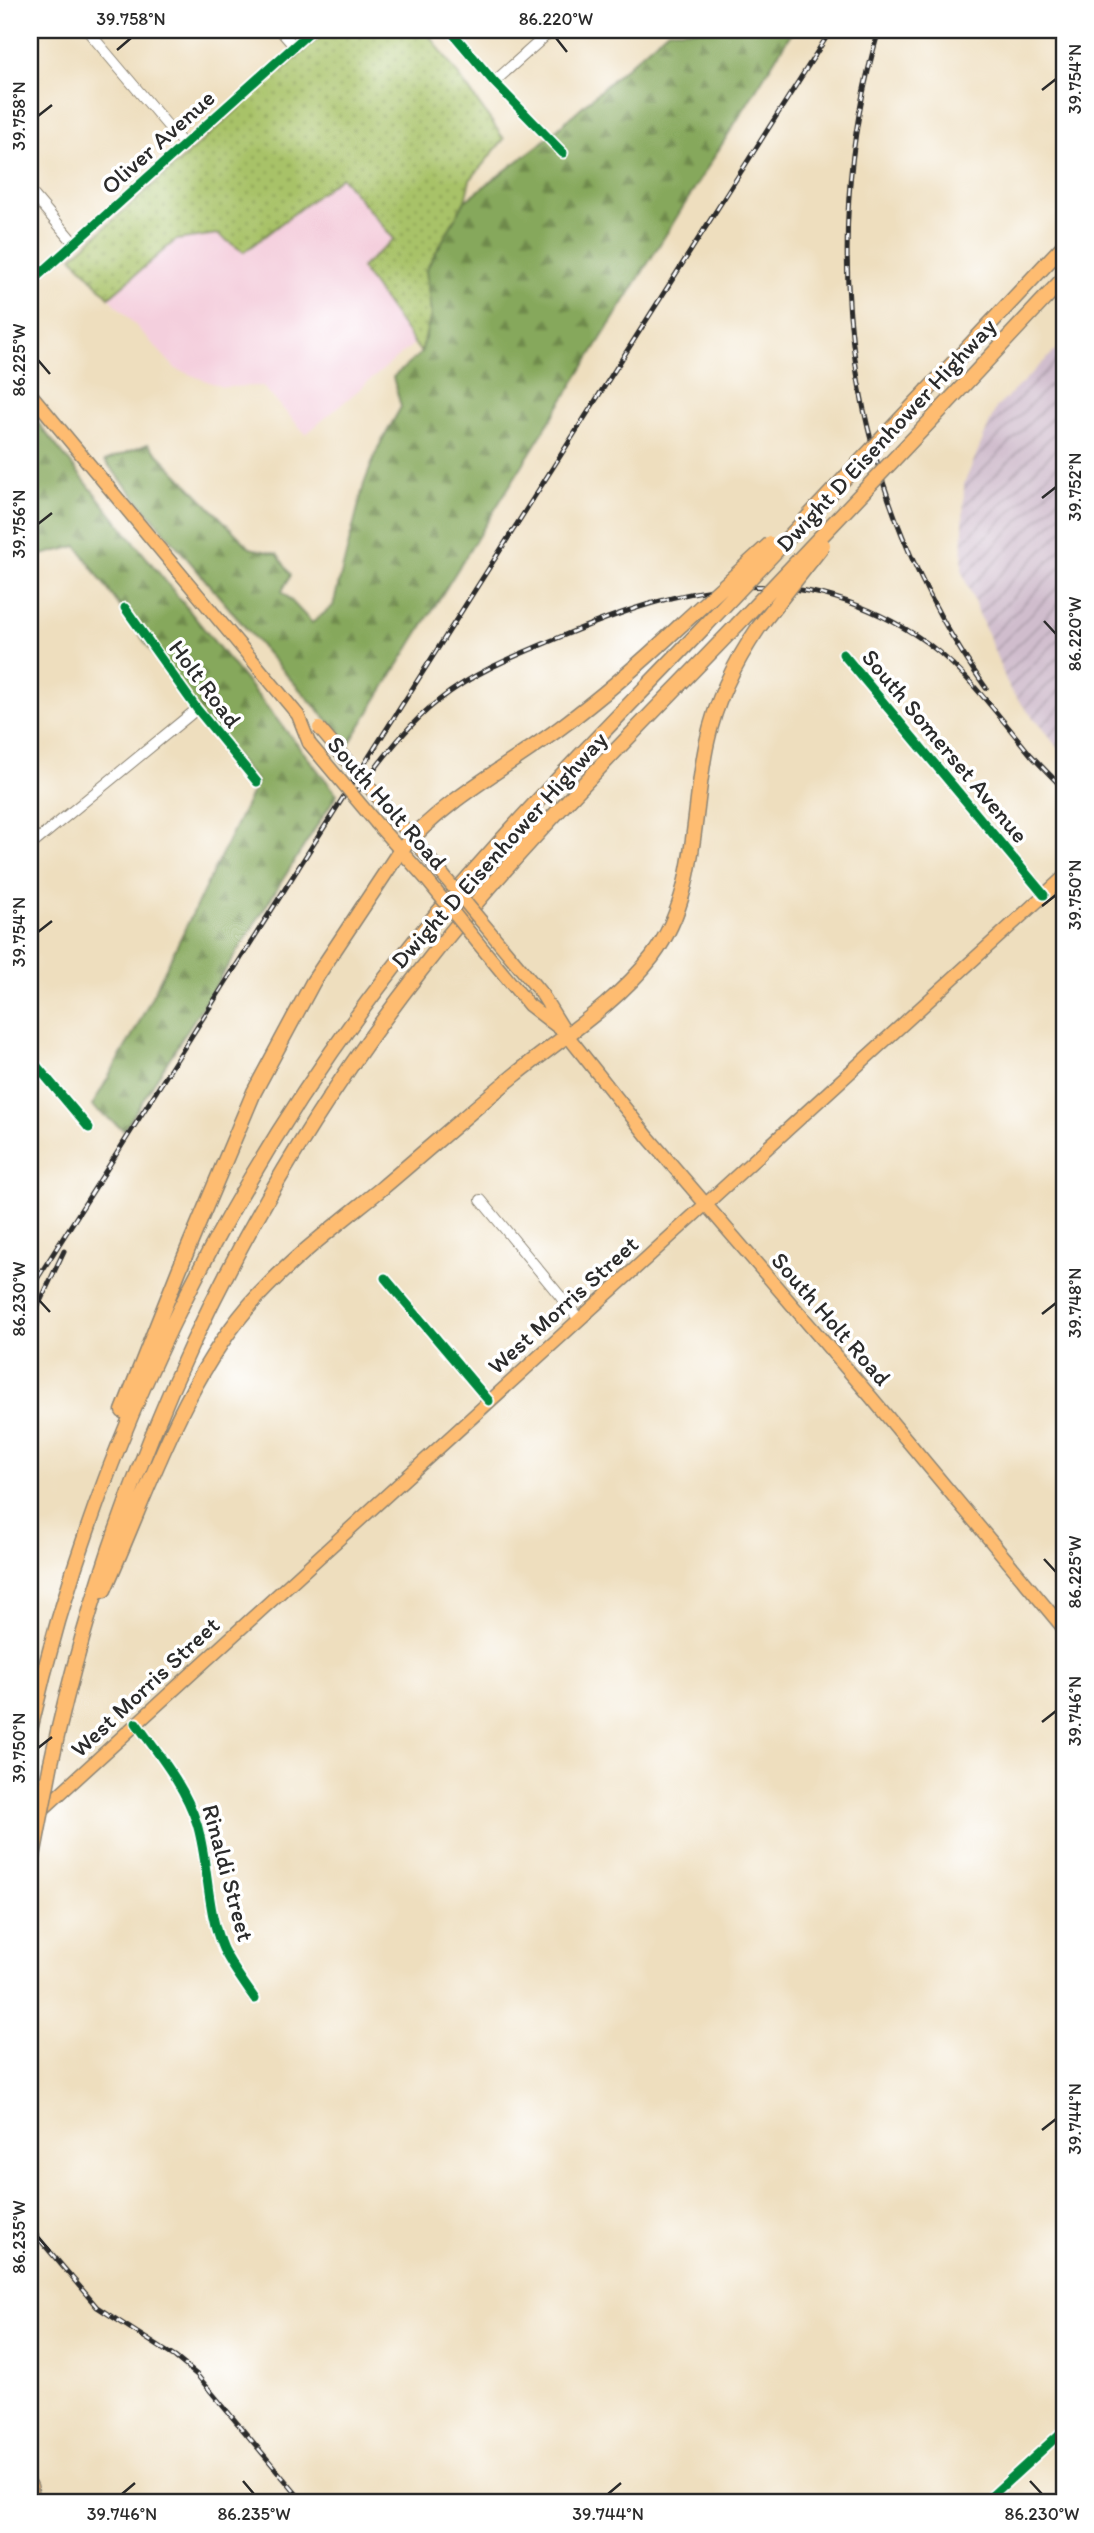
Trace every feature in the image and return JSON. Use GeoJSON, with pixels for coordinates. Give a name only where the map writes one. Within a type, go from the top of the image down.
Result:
{"type":"FeatureCollection","features":[{"type":"Feature","properties":{"kind":"highway","name":"Dwight D Eisenhower Highway"},"geometry":{"type":"LineString","coordinates":[[30,1730],[53,1637],[101,1493],[141,1392],[187,1294],[251,1176],[312,1080],[378,988],[456,892],[531,809],[1064,246]]}},
{"type":"Feature","properties":{"kind":"highway","name":"Dwight D Eisenhower Highway"},"geometry":{"type":"LineString","coordinates":[[31,1869],[51,1763],[79,1647],[123,1512],[180,1370],[234,1260],[287,1164],[320,1112],[395,1004],[465,916],[1064,278]]}},
{"type":"Feature","properties":{"kind":"highway"},"geometry":{"type":"LineString","coordinates":[[101,1493],[122,1415],[142,1360],[244,1115],[303,998],[349,923],[400,850],[411,837],[466,792],[559,729],[611,689],[849,473]]}},
{"type":"Feature","properties":{"kind":"highway"},"geometry":{"type":"LineString","coordinates":[[79,1647],[192,1392],[240,1317],[294,1261],[632,980],[658,948],[672,923],[687,879],[704,754],[714,715],[737,661],[759,626],[872,483]]}},
{"type":"Feature","properties":{"kind":"highway"},"geometry":{"type":"LineString","coordinates":[[30,2486],[33,2503]]}},
{"type":"Feature","properties":{"kind":"main road","name":"South Holt Road"},"geometry":{"type":"LineString","coordinates":[[30,393],[298,715],[309,743],[427,880],[529,1005],[567,1035]]}},
{"type":"Feature","properties":{"kind":"main road","name":"South Holt Road"},"geometry":{"type":"LineString","coordinates":[[298,715],[319,728],[387,807],[541,993],[567,1035],[705,1204],[1064,1629]]}},
{"type":"Feature","properties":{"kind":"main road","name":"West Morris Street"},"geometry":{"type":"LineString","coordinates":[[30,1821],[1064,877]]}},
{"type":"Feature","properties":{"kind":"street"},"geometry":{"type":"LineString","coordinates":[[87,30],[184,145]]}},
{"type":"Feature","properties":{"kind":"street"},"geometry":{"type":"LineString","coordinates":[[280,30],[294,47]]}},
{"type":"Feature","properties":{"kind":"street","name":"Oliver Avenue"},"geometry":{"type":"LineString","coordinates":[[30,283],[312,30]]}},
{"type":"Feature","properties":{"kind":"street"},"geometry":{"type":"LineString","coordinates":[[450,30],[494,82],[564,153]]}},
{"type":"Feature","properties":{"kind":"street"},"geometry":{"type":"LineString","coordinates":[[494,82],[552,30]]}},
{"type":"Feature","properties":{"kind":"street"},"geometry":{"type":"LineString","coordinates":[[30,191],[74,243]]}},
{"type":"Feature","properties":{"kind":"street","name":"Holt Road"},"geometry":{"type":"LineString","coordinates":[[125,608],[197,709],[257,782]]}},
{"type":"Feature","properties":{"kind":"street","name":"South Somerset Avenue"},"geometry":{"type":"LineString","coordinates":[[843,654],[1044,895]]}},
{"type":"Feature","properties":{"kind":"street"},"geometry":{"type":"LineString","coordinates":[[30,846],[197,709]]}},
{"type":"Feature","properties":{"kind":"street"},"geometry":{"type":"LineString","coordinates":[[30,1058],[89,1128]]}},
{"type":"Feature","properties":{"kind":"street"},"geometry":{"type":"LineString","coordinates":[[481,1200],[579,1319]]}},
{"type":"Feature","properties":{"kind":"street"},"geometry":{"type":"LineString","coordinates":[[385,1278],[489,1401]]}},
{"type":"Feature","properties":{"kind":"street","name":"Rinaldi Street"},"geometry":{"type":"LineString","coordinates":[[136,1723],[175,1777],[193,1813],[203,1846],[213,1912],[221,1942],[255,1998]]}},
{"type":"Feature","properties":{"kind":"street"},"geometry":{"type":"LineString","coordinates":[[984,2503],[1064,2430]]}},
{"type":"Feature","properties":{"kind":"shaded area"},"geometry":{"type":"Polygon","coordinates":[[[341,176],[394,239],[361,268],[416,342],[306,434],[262,386],[222,387],[176,369],[109,297],[176,240],[217,233],[244,252],[341,176]]]}},
{"type":"Feature","properties":{"kind":"shaded area"},"geometry":{"type":"Polygon","coordinates":[[[1064,342],[1064,755],[1010,690],[962,572],[964,484],[996,408],[1064,342]]]}},
{"type":"Feature","properties":{"kind":"green space"},"geometry":{"type":"Polygon","coordinates":[[[327,30],[426,30],[504,139],[470,180],[465,201],[427,270],[431,315],[421,353],[361,268],[394,239],[341,177],[244,252],[217,234],[176,240],[109,297],[72,257],[327,30]]]}},
{"type":"Feature","properties":{"kind":"green space"},"geometry":{"type":"Polygon","coordinates":[[[668,30],[793,30],[349,744],[266,652],[105,461],[148,444],[250,548],[277,554],[291,575],[282,591],[312,623],[333,606],[364,484],[378,448],[401,407],[393,377],[421,353],[431,315],[426,270],[465,201],[539,145],[668,30]]]}},
{"type":"Feature","properties":{"kind":"green space"},"geometry":{"type":"Polygon","coordinates":[[[30,413],[337,794],[124,1130],[92,1106],[137,1027],[257,782],[191,707],[77,546],[30,558],[30,413]]]}},
{"type":"Feature","properties":{"kind":"railway"},"geometry":{"type":"LineString","coordinates":[[30,1290],[831,30]]}},
{"type":"Feature","properties":{"kind":"railway"},"geometry":{"type":"LineString","coordinates":[[879,30],[859,114],[849,200],[848,286],[857,371],[875,455],[903,536],[940,614],[986,688]]}},
{"type":"Feature","properties":{"kind":"railway"},"geometry":{"type":"LineString","coordinates":[[357,792],[415,721],[438,701],[481,673],[560,637],[650,604],[694,593],[737,587],[780,587],[824,595],[868,610],[914,634],[963,674],[1031,755],[1064,789]]}},
{"type":"Feature","properties":{"kind":"railway"},"geometry":{"type":"LineString","coordinates":[[30,1323],[64,1251]]}},
{"type":"Feature","properties":{"kind":"railway"},"geometry":{"type":"LineString","coordinates":[[30,2228],[97,2307],[175,2357],[197,2375],[304,2503]]}},
{"type":"Feature","properties":{"kind":"cycle path"},"geometry":{"type":"LineString","coordinates":[[30,283],[312,30]]}},
{"type":"Feature","properties":{"kind":"cycle path"},"geometry":{"type":"LineString","coordinates":[[450,30],[494,82],[563,153]]}},
{"type":"Feature","properties":{"kind":"cycle path"},"geometry":{"type":"LineString","coordinates":[[125,608],[197,709],[257,782]]}},
{"type":"Feature","properties":{"kind":"cycle path"},"geometry":{"type":"LineString","coordinates":[[843,654],[1044,895]]}},
{"type":"Feature","properties":{"kind":"cycle path"},"geometry":{"type":"LineString","coordinates":[[30,1058],[89,1128]]}},
{"type":"Feature","properties":{"kind":"cycle path"},"geometry":{"type":"LineString","coordinates":[[385,1278],[489,1401]]}},
{"type":"Feature","properties":{"kind":"cycle path"},"geometry":{"type":"LineString","coordinates":[[136,1723],[171,1771],[192,1810],[201,1839],[217,1934],[230,1962],[255,1999]]}},
{"type":"Feature","properties":{"kind":"cycle path"},"geometry":{"type":"LineString","coordinates":[[984,2503],[1064,2430]]}}]}
